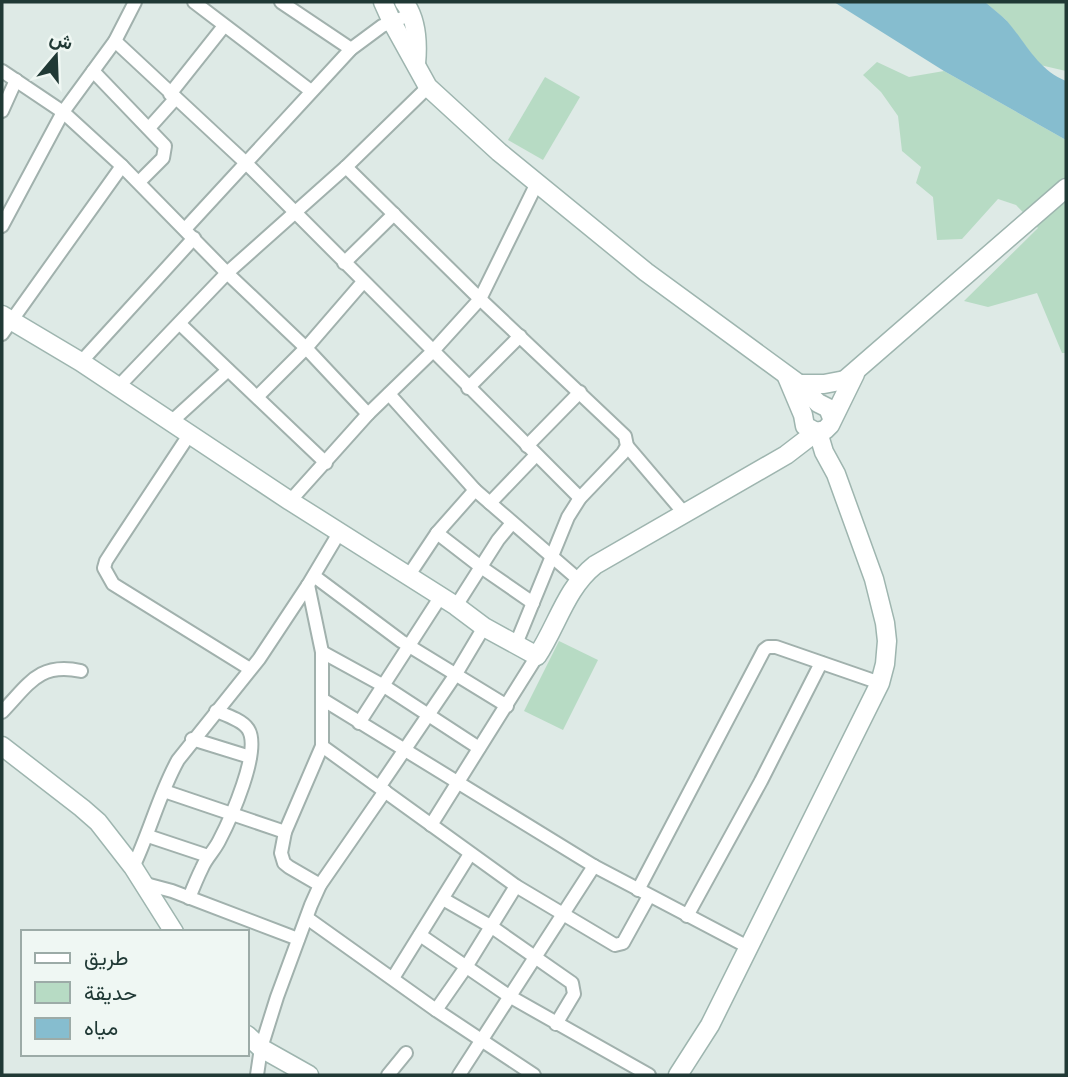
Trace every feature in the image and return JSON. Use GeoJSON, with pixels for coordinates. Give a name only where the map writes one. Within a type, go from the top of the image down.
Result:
{"type":"FeatureCollection","features":[{"type":"Feature","properties":{"kind":"street"},"geometry":{"type":"LineString","coordinates":[[2,226],[63,112],[115,41],[135,2]]}},
{"type":"Feature","properties":{"kind":"street"},"geometry":{"type":"LineString","coordinates":[[194,2],[311,91]]}},
{"type":"Feature","properties":{"kind":"street"},"geometry":{"type":"LineString","coordinates":[[208,12],[218,2]]}},
{"type":"Feature","properties":{"kind":"street"},"geometry":{"type":"LineString","coordinates":[[281,2],[351,49]]}},
{"type":"Feature","properties":{"kind":"street"},"geometry":{"type":"LineString","coordinates":[[383,2],[391,22],[428,86],[499,152],[646,272],[792,379],[818,419],[824,452],[836,474],[874,579],[887,641],[880,683],[705,1034],[678,1075]]}},
{"type":"Feature","properties":{"kind":"street"},"geometry":{"type":"LineString","coordinates":[[81,362],[246,163],[311,91],[351,49],[408,8],[417,46],[416,64]]}},
{"type":"Feature","properties":{"kind":"street"},"geometry":{"type":"LineString","coordinates":[[149,128],[224,26]]}},
{"type":"Feature","properties":{"kind":"street"},"geometry":{"type":"LineString","coordinates":[[115,41],[172,97],[246,163],[580,498]]}},
{"type":"Feature","properties":{"kind":"street"},"geometry":{"type":"LineString","coordinates":[[2,71],[63,112],[122,166],[306,348],[368,414]]}},
{"type":"Feature","properties":{"kind":"street"},"geometry":{"type":"LineString","coordinates":[[93,71],[163,141],[163,158],[139,183]]}},
{"type":"Feature","properties":{"kind":"street"},"geometry":{"type":"LineString","coordinates":[[2,111],[16,80]]}},
{"type":"Feature","properties":{"kind":"street"},"geometry":{"type":"LineString","coordinates":[[117,388],[228,273],[346,166],[428,86]]}},
{"type":"Feature","properties":{"kind":"street"},"geometry":{"type":"LineString","coordinates":[[122,166],[5,324],[81,362],[339,533],[409,575],[484,627],[537,656]]}},
{"type":"Feature","properties":{"kind":"street"},"geometry":{"type":"LineString","coordinates":[[346,166],[480,299],[620,429],[627,446],[684,513]]}},
{"type":"Feature","properties":{"kind":"street"},"geometry":{"type":"LineString","coordinates":[[290,501],[368,414],[432,352],[480,299],[537,183]]}},
{"type":"Feature","properties":{"kind":"street"},"geometry":{"type":"LineString","coordinates":[[431,825],[537,656],[579,580],[594,565],[786,455],[850,377],[1066,188]]}},
{"type":"Feature","properties":{"kind":"street"},"geometry":{"type":"LineString","coordinates":[[344,263],[394,214]]}},
{"type":"Feature","properties":{"kind":"street"},"geometry":{"type":"LineString","coordinates":[[258,396],[306,348],[363,282]]}},
{"type":"Feature","properties":{"kind":"street"},"geometry":{"type":"LineString","coordinates":[[180,324],[326,463]]}},
{"type":"Feature","properties":{"kind":"street"},"geometry":{"type":"LineString","coordinates":[[468,388],[520,336]]}},
{"type":"Feature","properties":{"kind":"street"},"geometry":{"type":"LineString","coordinates":[[171,422],[228,370]]}},
{"type":"Feature","properties":{"kind":"street"},"geometry":{"type":"LineString","coordinates":[[792,379],[824,384],[850,377]]}},
{"type":"Feature","properties":{"kind":"street"},"geometry":{"type":"LineString","coordinates":[[490,503],[580,391]]}},
{"type":"Feature","properties":{"kind":"street"},"geometry":{"type":"LineString","coordinates":[[389,394],[475,490],[579,580]]}},
{"type":"Feature","properties":{"kind":"street"},"geometry":{"type":"LineString","coordinates":[[189,435],[104,568],[113,584],[250,669]]}},
{"type":"Feature","properties":{"kind":"street"},"geometry":{"type":"LineString","coordinates":[[516,644],[568,517],[580,498],[627,446]]}},
{"type":"Feature","properties":{"kind":"street"},"geometry":{"type":"LineString","coordinates":[[409,575],[437,533],[475,490]]}},
{"type":"Feature","properties":{"kind":"street"},"geometry":{"type":"LineString","coordinates":[[359,723],[410,646],[481,567],[512,523]]}},
{"type":"Feature","properties":{"kind":"street"},"geometry":{"type":"LineString","coordinates":[[133,867],[178,760],[250,669],[311,581],[339,533]]}},
{"type":"Feature","properties":{"kind":"street"},"geometry":{"type":"LineString","coordinates":[[437,533],[533,603]]}},
{"type":"Feature","properties":{"kind":"street"},"geometry":{"type":"LineString","coordinates":[[311,581],[506,706]]}},
{"type":"Feature","properties":{"kind":"street"},"geometry":{"type":"LineString","coordinates":[[311,581],[323,652],[322,746],[285,832],[281,853],[284,863],[320,885]]}},
{"type":"Feature","properties":{"kind":"street"},"geometry":{"type":"LineString","coordinates":[[257,1075],[261,1048],[298,939],[320,885],[484,627]]}},
{"type":"Feature","properties":{"kind":"street"},"geometry":{"type":"LineString","coordinates":[[322,746],[516,886],[562,915],[619,945],[623,943],[643,893],[764,650],[776,647],[880,683]]}},
{"type":"Feature","properties":{"kind":"street"},"geometry":{"type":"LineString","coordinates":[[323,652],[384,686],[479,748]]}},
{"type":"Feature","properties":{"kind":"street"},"geometry":{"type":"LineString","coordinates":[[687,916],[761,781],[821,663]]}},
{"type":"Feature","properties":{"kind":"street"},"geometry":{"type":"LineString","coordinates":[[2,712],[39,674],[52,668],[64,667],[81,671]]}},
{"type":"Feature","properties":{"kind":"street"},"geometry":{"type":"LineString","coordinates":[[322,699],[594,866],[748,947]]}},
{"type":"Feature","properties":{"kind":"street"},"geometry":{"type":"LineString","coordinates":[[189,898],[208,856],[216,848],[233,813],[250,757],[252,741],[248,728],[216,710]]}},
{"type":"Feature","properties":{"kind":"street"},"geometry":{"type":"LineString","coordinates":[[192,739],[250,757]]}},
{"type":"Feature","properties":{"kind":"street"},"geometry":{"type":"LineString","coordinates":[[2,746],[82,808],[111,838],[133,867],[173,930]]}},
{"type":"Feature","properties":{"kind":"street"},"geometry":{"type":"LineString","coordinates":[[164,791],[285,832]]}},
{"type":"Feature","properties":{"kind":"street"},"geometry":{"type":"LineString","coordinates":[[148,836],[208,856]]}},
{"type":"Feature","properties":{"kind":"street"},"geometry":{"type":"LineString","coordinates":[[393,978],[470,854]]}},
{"type":"Feature","properties":{"kind":"street"},"geometry":{"type":"LineString","coordinates":[[459,1075],[594,866]]}},
{"type":"Feature","properties":{"kind":"street"},"geometry":{"type":"LineString","coordinates":[[141,883],[298,939]]}},
{"type":"Feature","properties":{"kind":"street"},"geometry":{"type":"LineString","coordinates":[[436,1010],[516,886]]}},
{"type":"Feature","properties":{"kind":"street"},"geometry":{"type":"LineString","coordinates":[[443,899],[492,927],[572,982],[575,987],[574,994],[556,1024]]}},
{"type":"Feature","properties":{"kind":"street"},"geometry":{"type":"LineString","coordinates":[[237,930],[240,917]]}},
{"type":"Feature","properties":{"kind":"street"},"geometry":{"type":"LineString","coordinates":[[307,918],[527,1073]]}},
{"type":"Feature","properties":{"kind":"street"},"geometry":{"type":"LineString","coordinates":[[420,935],[509,996],[649,1075]]}},
{"type":"Feature","properties":{"kind":"street"},"geometry":{"type":"LineString","coordinates":[[248,1036],[261,1048],[309,1075]]}},
{"type":"Feature","properties":{"kind":"street"},"geometry":{"type":"LineString","coordinates":[[388,1075],[405,1053]]}},
{"type":"Feature","properties":{"kind":"green space"},"geometry":{"type":"Polygon","coordinates":[[[985,2],[1066,2],[1066,71],[1040,65],[1006,20],[985,2]]]}},
{"type":"Feature","properties":{"kind":"green space"},"geometry":{"type":"Polygon","coordinates":[[[877,62],[909,77],[944,71],[1066,140],[1066,353],[1062,353],[1037,293],[988,307],[964,301],[1038,228],[1016,205],[998,199],[962,239],[937,240],[933,197],[916,183],[921,167],[902,151],[898,116],[881,92],[863,75],[877,62]]]}},
{"type":"Feature","properties":{"kind":"green space"},"geometry":{"type":"Polygon","coordinates":[[[545,77],[580,97],[543,160],[508,140],[545,77]]]}},
{"type":"Feature","properties":{"kind":"green space"},"geometry":{"type":"Polygon","coordinates":[[[559,641],[598,660],[563,730],[524,711],[559,641]]]}},
{"type":"Feature","properties":{"kind":"water"},"geometry":{"type":"Polygon","coordinates":[[[834,2],[985,2],[1007,21],[1040,63],[1066,81],[1066,140],[944,71],[834,2]]]}}]}
